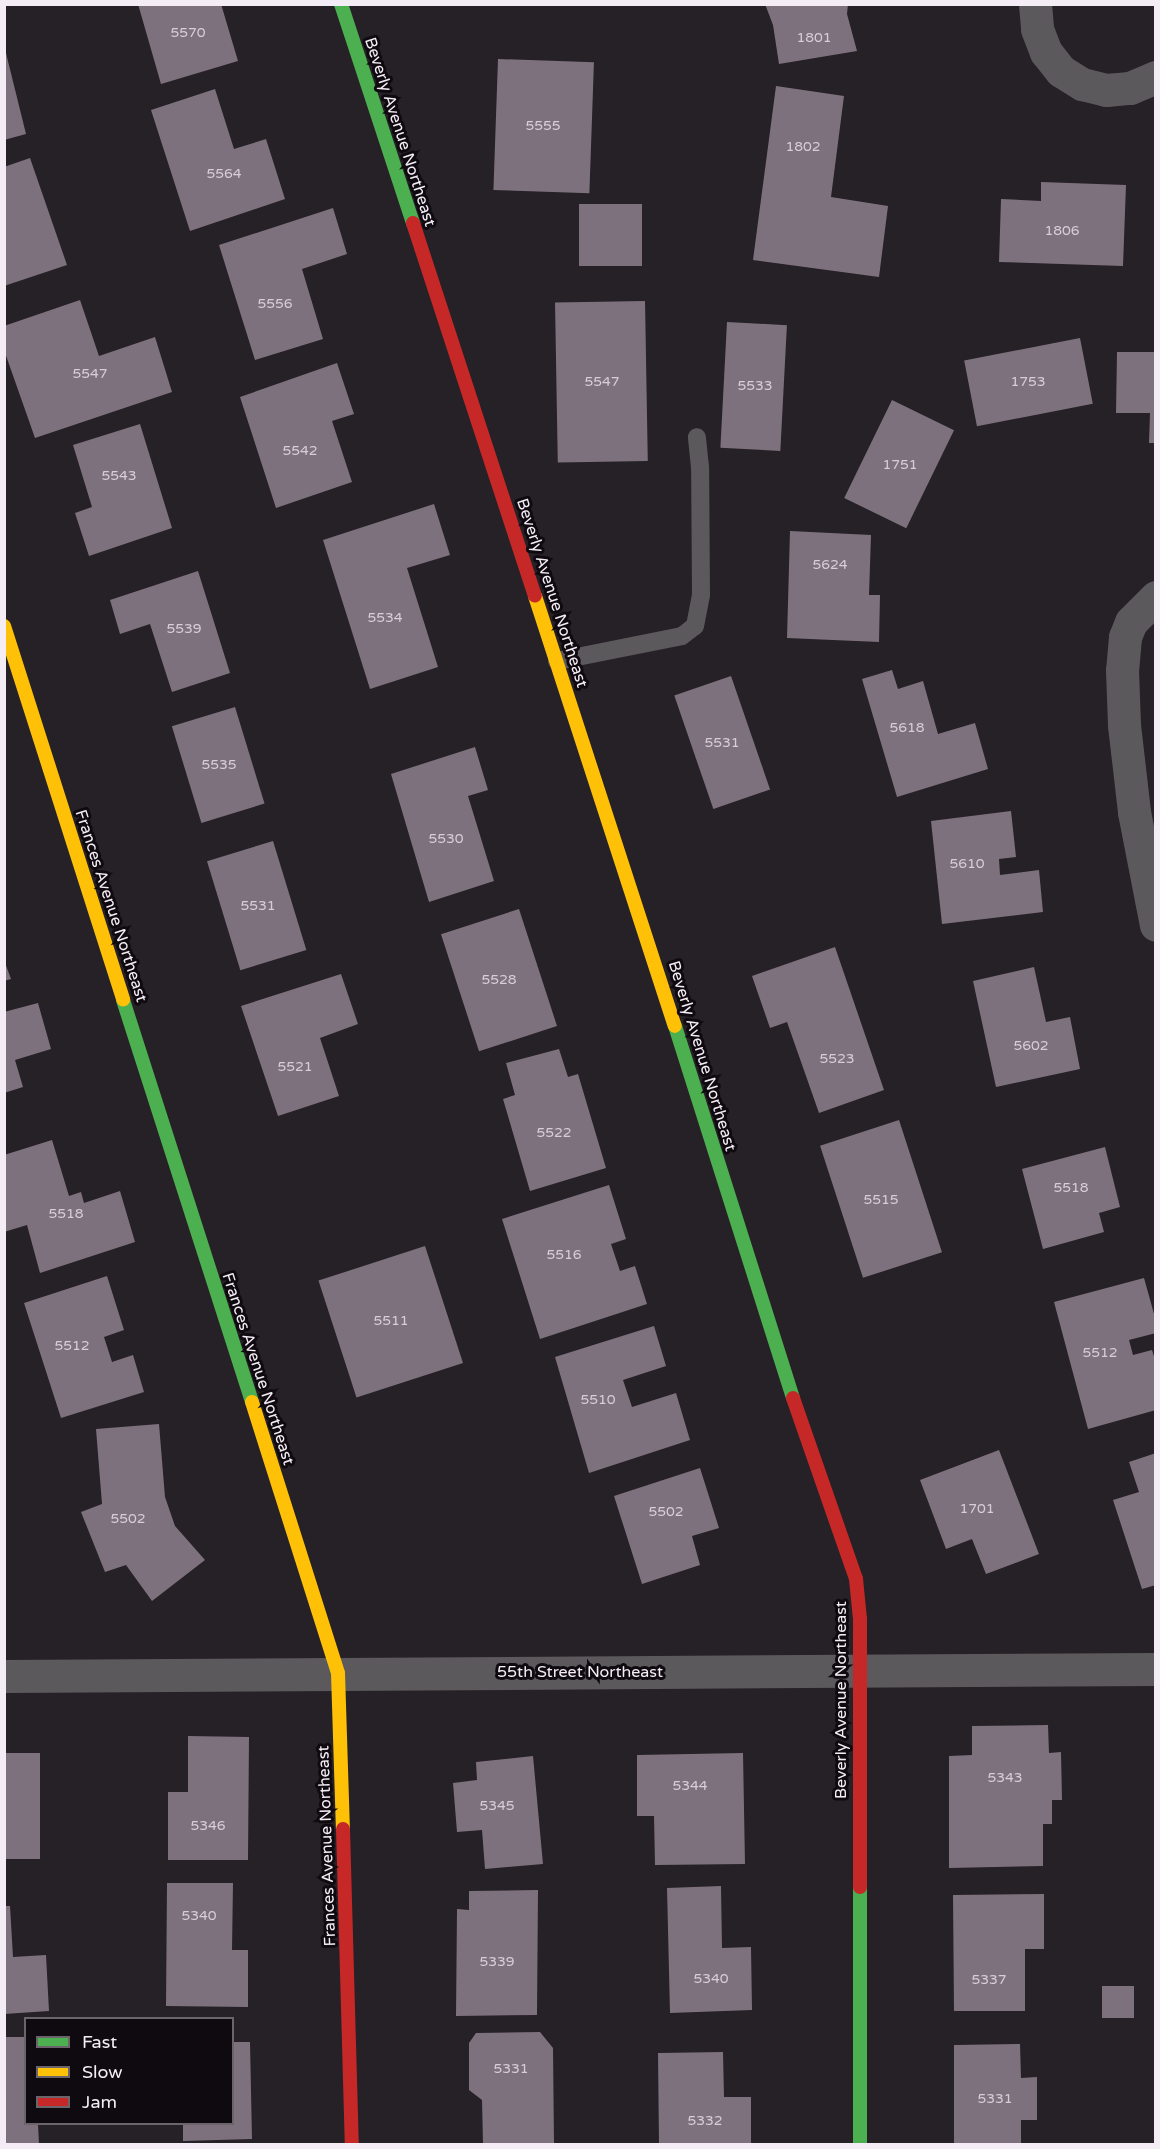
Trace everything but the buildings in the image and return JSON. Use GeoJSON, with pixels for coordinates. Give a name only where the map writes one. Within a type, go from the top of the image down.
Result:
{"type":"FeatureCollection","features":[{"type":"Feature","properties":{"kind":"street","name":"Beverly Avenue Northeast"},"geometry":{"type":"LineString","coordinates":[[341,4],[654,959],[784,1372],[856,1579],[860,1619],[860,2145]]}},
{"type":"Feature","properties":{"kind":"street"},"geometry":{"type":"LineString","coordinates":[[1035,4],[1037,29],[1046,52],[1061,71],[1082,84],[1106,90],[1130,88],[1155,77]]}},
{"type":"Feature","properties":{"kind":"street"},"geometry":{"type":"LineString","coordinates":[[1155,597],[1131,621],[1123,652],[1124,725],[1141,857],[1155,925]]}},
{"type":"Feature","properties":{"kind":"street","name":"Frances Avenue Northeast"},"geometry":{"type":"LineString","coordinates":[[4,626],[338,1673],[352,2145]]}},
{"type":"Feature","properties":{"kind":"street","name":"55th Street Northeast"},"geometry":{"type":"LineString","coordinates":[[4,1676],[1155,1669]]}},
{"type":"Feature","properties":{"kind":"lane"},"geometry":{"type":"LineString","coordinates":[[556,661],[681,636],[695,626],[701,595],[700,467],[697,437]]}},
{"type":"Feature","properties":{"kind":"traffic: fast"},"geometry":{"type":"LineString","coordinates":[[341,4],[413,223]]}},
{"type":"Feature","properties":{"kind":"traffic: fast"},"geometry":{"type":"LineString","coordinates":[[123,1000],[252,1402]]}},
{"type":"Feature","properties":{"kind":"traffic: fast"},"geometry":{"type":"LineString","coordinates":[[675,1026],[793,1398]]}},
{"type":"Feature","properties":{"kind":"traffic: fast"},"geometry":{"type":"LineString","coordinates":[[860,1887],[860,2144]]}},
{"type":"Feature","properties":{"kind":"traffic: slow"},"geometry":{"type":"LineString","coordinates":[[535,596],[675,1026]]}},
{"type":"Feature","properties":{"kind":"traffic: slow"},"geometry":{"type":"LineString","coordinates":[[4,626],[123,1000]]}},
{"type":"Feature","properties":{"kind":"traffic: slow"},"geometry":{"type":"LineString","coordinates":[[252,1402],[338,1673],[343,1829]]}},
{"type":"Feature","properties":{"kind":"traffic: jam"},"geometry":{"type":"LineString","coordinates":[[413,223],[535,596]]}},
{"type":"Feature","properties":{"kind":"traffic: jam"},"geometry":{"type":"LineString","coordinates":[[793,1398],[856,1579],[860,1619],[860,1887]]}},
{"type":"Feature","properties":{"kind":"traffic: jam"},"geometry":{"type":"LineString","coordinates":[[343,1829],[352,2144]]}}]}
